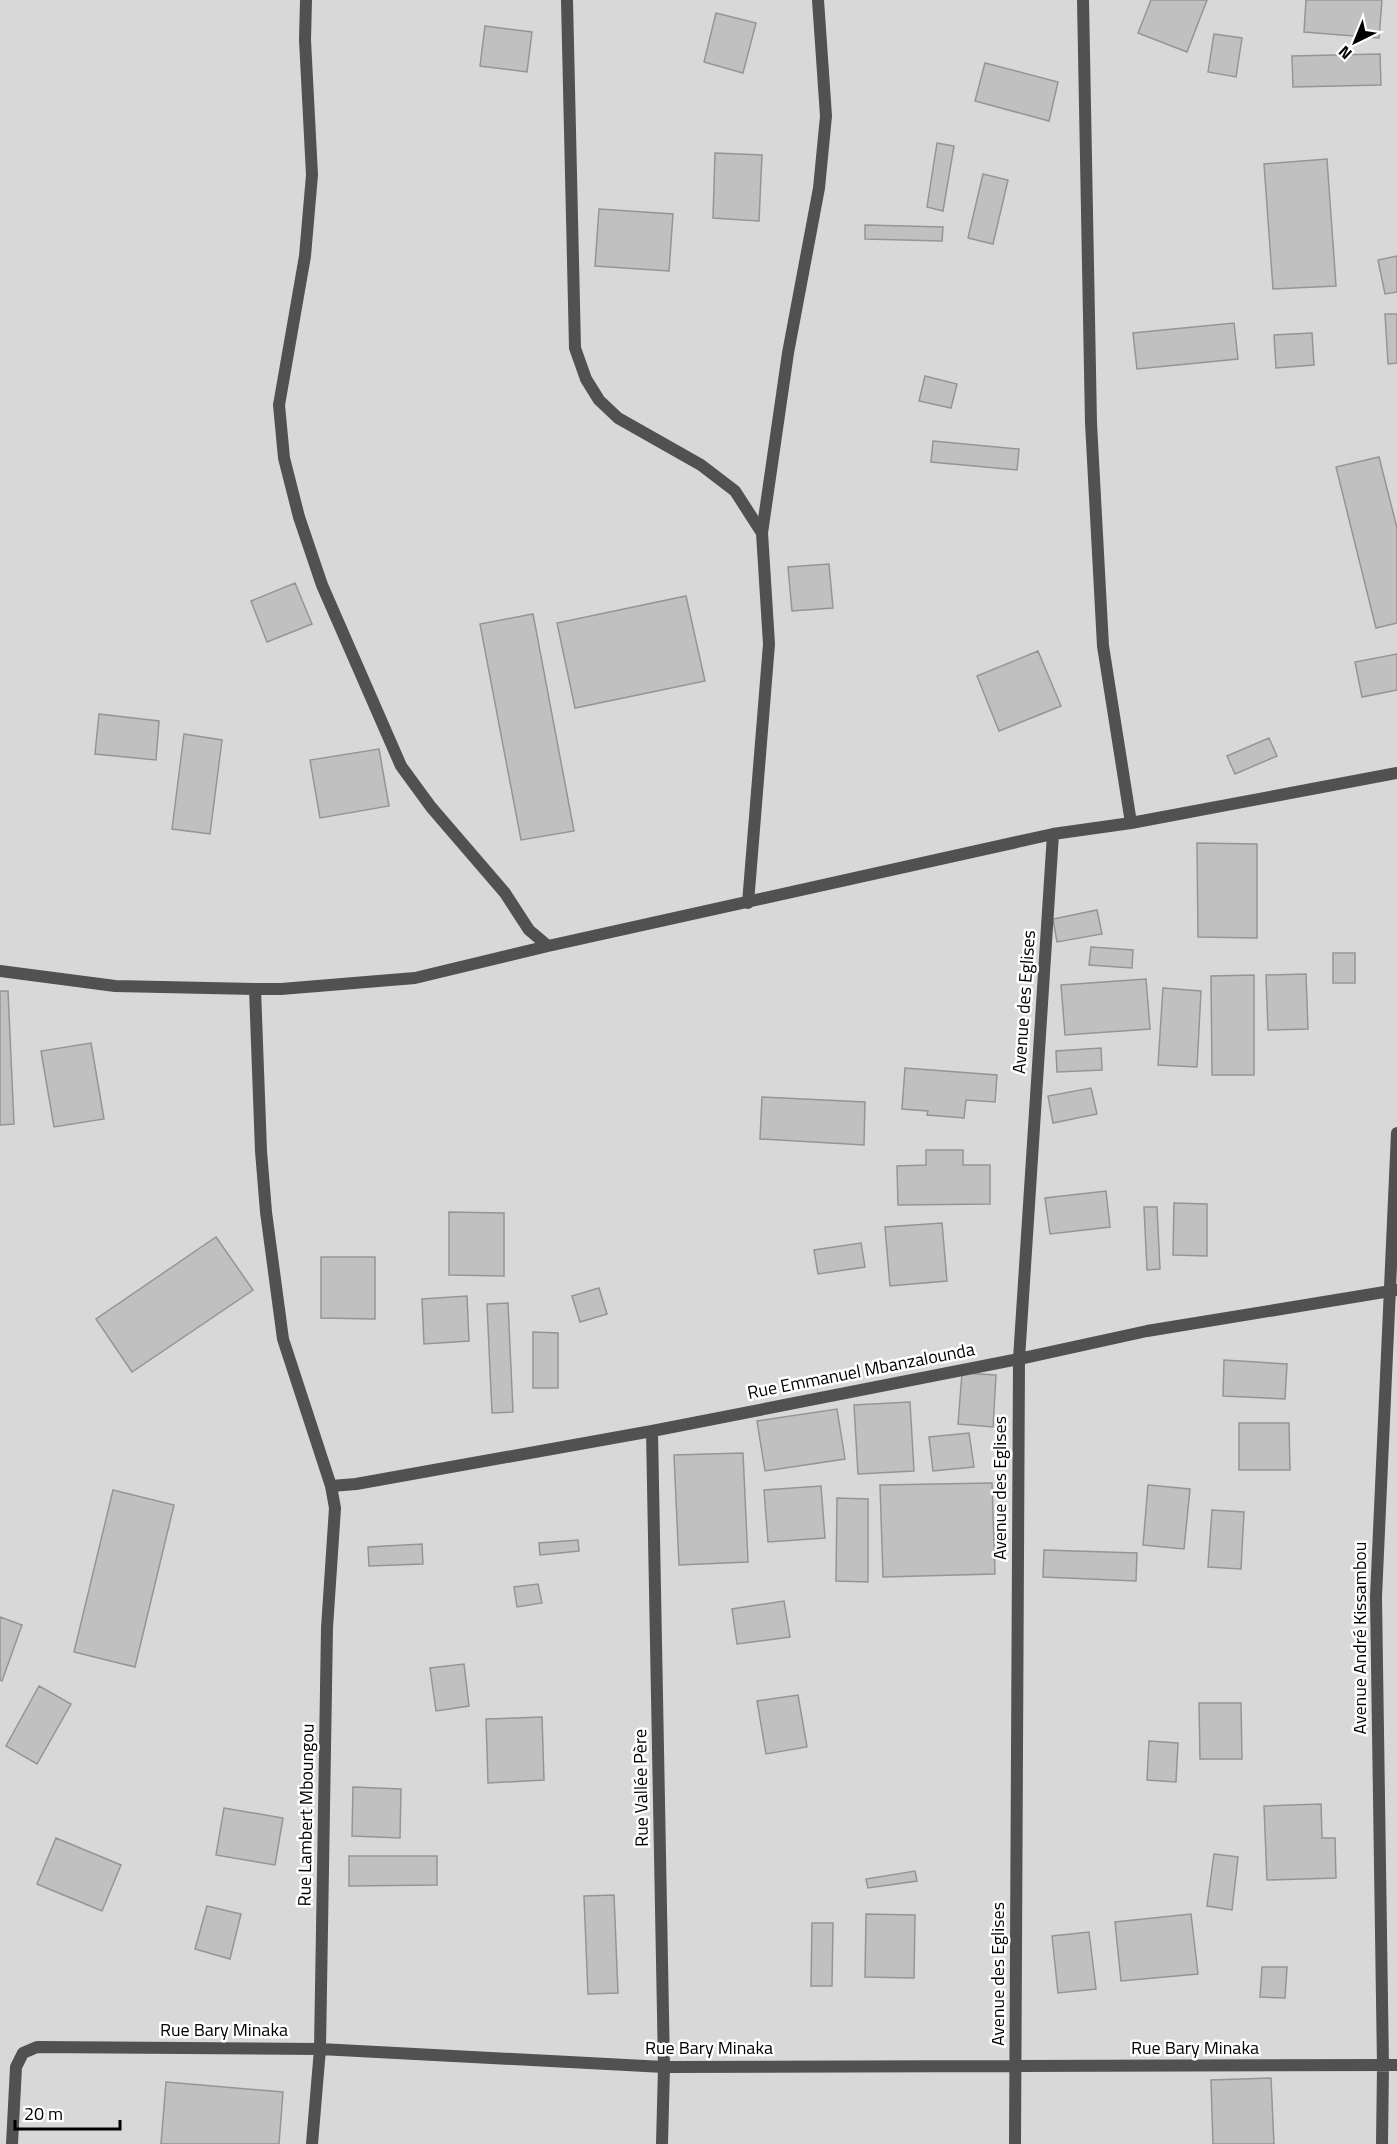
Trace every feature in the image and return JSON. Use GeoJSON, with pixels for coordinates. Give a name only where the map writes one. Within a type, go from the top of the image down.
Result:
{"type":"FeatureCollection","features":[{"type":"Feature","properties":{"kind":"street"},"geometry":{"type":"LineString","coordinates":[[306,0],[305,40],[312,175],[305,256],[279,405],[284,458],[299,517],[322,585],[401,766],[431,807],[505,893],[529,930],[548,946]]}},
{"type":"Feature","properties":{"kind":"street"},"geometry":{"type":"LineString","coordinates":[[567,0],[575,348],[586,379],[599,400],[618,418],[701,465],[735,491],[762,533]]}},
{"type":"Feature","properties":{"kind":"street"},"geometry":{"type":"LineString","coordinates":[[748,903],[769,644],[762,533],[788,353],[819,188],[826,116],[818,0]]}},
{"type":"Feature","properties":{"kind":"street"},"geometry":{"type":"LineString","coordinates":[[1083,0],[1091,423],[1103,646],[1131,823]]}},
{"type":"Feature","properties":{"kind":"street"},"geometry":{"type":"LineString","coordinates":[[0,971],[115,986],[255,989],[415,978],[548,946],[1053,834],[1131,823],[1397,773]]}},
{"type":"Feature","properties":{"kind":"street","name":"Avenue des Eglises"},"geometry":{"type":"LineString","coordinates":[[1015,2144],[1018,1359],[1053,834]]}},
{"type":"Feature","properties":{"kind":"street","name":"Rue Lambert Mboungou"},"geometry":{"type":"LineString","coordinates":[[255,989],[266,1212],[283,1339],[331,1486],[335,1508],[327,1628],[320,2049],[312,2144]]}},
{"type":"Feature","properties":{"kind":"street","name":"Avenue André Kissambou"},"geometry":{"type":"LineString","coordinates":[[1382,2144],[1383,2066],[1376,1597],[1393,1291],[1397,1132]]}},
{"type":"Feature","properties":{"kind":"street","name":"Rue Emmanuel Mbanzalounda"},"geometry":{"type":"LineString","coordinates":[[331,1486],[356,1484],[652,1431],[1018,1359],[1147,1331],[1393,1291]]}},
{"type":"Feature","properties":{"kind":"street","name":"Rue Vallée Père"},"geometry":{"type":"LineString","coordinates":[[652,1431],[664,2067],[662,2144]]}},
{"type":"Feature","properties":{"kind":"street","name":"Rue Bary Minaka"},"geometry":{"type":"LineString","coordinates":[[12,2144],[16,2067],[23,2053],[37,2047],[320,2049],[664,2067],[1397,2065]]}},
{"type":"Feature","properties":{"kind":"shaded area"},"geometry":{"type":"Polygon","coordinates":[[[0,0],[1397,0],[1397,2144],[0,2144],[0,0]]]}},
{"type":"Feature","properties":{"kind":"building"},"geometry":{"type":"Polygon","coordinates":[[[1151,0],[1207,0],[1187,52],[1138,33],[1151,0]]]}},
{"type":"Feature","properties":{"kind":"building"},"geometry":{"type":"Polygon","coordinates":[[[1306,0],[1382,0],[1379,38],[1304,32],[1306,0]]]}},
{"type":"Feature","properties":{"kind":"building"},"geometry":{"type":"Polygon","coordinates":[[[716,13],[756,23],[743,73],[704,62],[716,13]]]}},
{"type":"Feature","properties":{"kind":"building"},"geometry":{"type":"Polygon","coordinates":[[[485,26],[532,32],[527,72],[480,66],[485,26]]]}},
{"type":"Feature","properties":{"kind":"building"},"geometry":{"type":"Polygon","coordinates":[[[1214,34],[1242,38],[1236,77],[1208,72],[1214,34]]]}},
{"type":"Feature","properties":{"kind":"building"},"geometry":{"type":"Polygon","coordinates":[[[1380,54],[1381,85],[1293,87],[1292,56],[1380,54]]]}},
{"type":"Feature","properties":{"kind":"building"},"geometry":{"type":"Polygon","coordinates":[[[985,63],[1058,82],[1049,121],[975,101],[985,63]]]}},
{"type":"Feature","properties":{"kind":"building"},"geometry":{"type":"Polygon","coordinates":[[[937,143],[954,146],[943,211],[927,207],[937,143]]]}},
{"type":"Feature","properties":{"kind":"building"},"geometry":{"type":"Polygon","coordinates":[[[715,153],[762,155],[759,221],[713,218],[715,153]]]}},
{"type":"Feature","properties":{"kind":"building"},"geometry":{"type":"Polygon","coordinates":[[[1327,159],[1336,286],[1273,289],[1264,164],[1327,159]]]}},
{"type":"Feature","properties":{"kind":"building"},"geometry":{"type":"Polygon","coordinates":[[[983,174],[1008,180],[993,244],[968,238],[983,174]]]}},
{"type":"Feature","properties":{"kind":"building"},"geometry":{"type":"Polygon","coordinates":[[[599,209],[673,214],[669,271],[595,266],[599,209]]]}},
{"type":"Feature","properties":{"kind":"building"},"geometry":{"type":"Polygon","coordinates":[[[865,225],[943,227],[942,241],[865,239],[865,225]]]}},
{"type":"Feature","properties":{"kind":"building"},"geometry":{"type":"Polygon","coordinates":[[[1397,256],[1397,292],[1385,294],[1378,260],[1397,256]]]}},
{"type":"Feature","properties":{"kind":"building"},"geometry":{"type":"Polygon","coordinates":[[[1385,314],[1397,314],[1397,363],[1388,364],[1385,314]]]}},
{"type":"Feature","properties":{"kind":"building"},"geometry":{"type":"Polygon","coordinates":[[[1234,323],[1238,359],[1137,369],[1133,333],[1234,323]]]}},
{"type":"Feature","properties":{"kind":"building"},"geometry":{"type":"Polygon","coordinates":[[[1312,333],[1314,365],[1276,368],[1274,335],[1312,333]]]}},
{"type":"Feature","properties":{"kind":"building"},"geometry":{"type":"Polygon","coordinates":[[[925,376],[957,384],[951,408],[919,401],[925,376]]]}},
{"type":"Feature","properties":{"kind":"building"},"geometry":{"type":"Polygon","coordinates":[[[933,441],[1019,449],[1017,470],[931,462],[933,441]]]}},
{"type":"Feature","properties":{"kind":"building"},"geometry":{"type":"Polygon","coordinates":[[[1379,457],[1397,528],[1397,623],[1376,628],[1336,467],[1379,457]]]}},
{"type":"Feature","properties":{"kind":"building"},"geometry":{"type":"Polygon","coordinates":[[[829,564],[833,608],[792,611],[788,567],[829,564]]]}},
{"type":"Feature","properties":{"kind":"building"},"geometry":{"type":"Polygon","coordinates":[[[295,583],[312,624],[267,642],[251,601],[295,583]]]}},
{"type":"Feature","properties":{"kind":"building"},"geometry":{"type":"Polygon","coordinates":[[[686,596],[705,681],[575,708],[557,623],[686,596]]]}},
{"type":"Feature","properties":{"kind":"building"},"geometry":{"type":"Polygon","coordinates":[[[533,614],[574,831],[521,840],[480,624],[533,614]]]}},
{"type":"Feature","properties":{"kind":"building"},"geometry":{"type":"Polygon","coordinates":[[[1038,651],[1061,706],[999,731],[977,676],[1038,651]]]}},
{"type":"Feature","properties":{"kind":"building"},"geometry":{"type":"Polygon","coordinates":[[[1397,654],[1397,690],[1362,697],[1355,662],[1397,654]]]}},
{"type":"Feature","properties":{"kind":"building"},"geometry":{"type":"Polygon","coordinates":[[[99,714],[159,721],[156,760],[95,754],[99,714]]]}},
{"type":"Feature","properties":{"kind":"building"},"geometry":{"type":"Polygon","coordinates":[[[184,734],[222,740],[210,834],[172,829],[184,734]]]}},
{"type":"Feature","properties":{"kind":"building"},"geometry":{"type":"Polygon","coordinates":[[[1269,738],[1277,756],[1235,774],[1227,756],[1269,738]]]}},
{"type":"Feature","properties":{"kind":"building"},"geometry":{"type":"Polygon","coordinates":[[[379,749],[389,806],[320,818],[310,760],[379,749]]]}},
{"type":"Feature","properties":{"kind":"building"},"geometry":{"type":"Polygon","coordinates":[[[1197,843],[1257,844],[1257,938],[1198,937],[1197,843]]]}},
{"type":"Feature","properties":{"kind":"building"},"geometry":{"type":"Polygon","coordinates":[[[1097,910],[1102,934],[1057,942],[1053,919],[1097,910]]]}},
{"type":"Feature","properties":{"kind":"building"},"geometry":{"type":"Polygon","coordinates":[[[1091,947],[1133,950],[1132,968],[1089,965],[1091,947]]]}},
{"type":"Feature","properties":{"kind":"building"},"geometry":{"type":"Polygon","coordinates":[[[1333,953],[1355,953],[1355,983],[1333,983],[1333,953]]]}},
{"type":"Feature","properties":{"kind":"building"},"geometry":{"type":"Polygon","coordinates":[[[1306,974],[1308,1029],[1268,1030],[1266,975],[1306,974]]]}},
{"type":"Feature","properties":{"kind":"building"},"geometry":{"type":"Polygon","coordinates":[[[1254,975],[1254,1075],[1212,1075],[1211,976],[1254,975]]]}},
{"type":"Feature","properties":{"kind":"building"},"geometry":{"type":"Polygon","coordinates":[[[1146,979],[1150,1029],[1065,1035],[1061,985],[1146,979]]]}},
{"type":"Feature","properties":{"kind":"building"},"geometry":{"type":"Polygon","coordinates":[[[1163,988],[1201,991],[1197,1067],[1158,1065],[1163,988]]]}},
{"type":"Feature","properties":{"kind":"building"},"geometry":{"type":"Polygon","coordinates":[[[0,991],[8,991],[14,1124],[0,1125],[0,991]]]}},
{"type":"Feature","properties":{"kind":"building"},"geometry":{"type":"Polygon","coordinates":[[[91,1043],[104,1119],[54,1127],[41,1051],[91,1043]]]}},
{"type":"Feature","properties":{"kind":"building"},"geometry":{"type":"Polygon","coordinates":[[[1101,1048],[1102,1070],[1057,1072],[1056,1051],[1101,1048]]]}},
{"type":"Feature","properties":{"kind":"building"},"geometry":{"type":"Polygon","coordinates":[[[905,1068],[997,1075],[995,1102],[966,1100],[964,1118],[927,1115],[928,1111],[902,1109],[905,1068]]]}},
{"type":"Feature","properties":{"kind":"building"},"geometry":{"type":"Polygon","coordinates":[[[1091,1088],[1097,1114],[1053,1123],[1048,1096],[1091,1088]]]}},
{"type":"Feature","properties":{"kind":"building"},"geometry":{"type":"Polygon","coordinates":[[[762,1097],[865,1102],[864,1145],[760,1139],[762,1097]]]}},
{"type":"Feature","properties":{"kind":"building"},"geometry":{"type":"Polygon","coordinates":[[[926,1150],[963,1150],[963,1165],[990,1165],[990,1204],[898,1205],[897,1166],[926,1165],[926,1150]]]}},
{"type":"Feature","properties":{"kind":"building"},"geometry":{"type":"Polygon","coordinates":[[[1106,1191],[1110,1227],[1050,1234],[1045,1198],[1106,1191]]]}},
{"type":"Feature","properties":{"kind":"building"},"geometry":{"type":"Polygon","coordinates":[[[1174,1203],[1207,1204],[1207,1256],[1173,1255],[1174,1203]]]}},
{"type":"Feature","properties":{"kind":"building"},"geometry":{"type":"Polygon","coordinates":[[[1144,1207],[1157,1207],[1160,1269],[1147,1270],[1144,1207]]]}},
{"type":"Feature","properties":{"kind":"building"},"geometry":{"type":"Polygon","coordinates":[[[449,1212],[504,1213],[504,1276],[449,1275],[449,1212]]]}},
{"type":"Feature","properties":{"kind":"building"},"geometry":{"type":"Polygon","coordinates":[[[942,1223],[947,1281],[890,1286],[885,1227],[942,1223]]]}},
{"type":"Feature","properties":{"kind":"building"},"geometry":{"type":"Polygon","coordinates":[[[216,1237],[253,1290],[132,1372],[96,1319],[216,1237]]]}},
{"type":"Feature","properties":{"kind":"building"},"geometry":{"type":"Polygon","coordinates":[[[861,1243],[865,1267],[818,1274],[814,1250],[861,1243]]]}},
{"type":"Feature","properties":{"kind":"building"},"geometry":{"type":"Polygon","coordinates":[[[321,1257],[375,1257],[375,1319],[321,1318],[321,1257]]]}},
{"type":"Feature","properties":{"kind":"building"},"geometry":{"type":"Polygon","coordinates":[[[599,1288],[607,1314],[580,1322],[572,1296],[599,1288]]]}},
{"type":"Feature","properties":{"kind":"building"},"geometry":{"type":"Polygon","coordinates":[[[467,1296],[469,1341],[424,1344],[422,1299],[467,1296]]]}},
{"type":"Feature","properties":{"kind":"building"},"geometry":{"type":"Polygon","coordinates":[[[508,1303],[513,1412],[492,1413],[487,1304],[508,1303]]]}},
{"type":"Feature","properties":{"kind":"building"},"geometry":{"type":"Polygon","coordinates":[[[533,1332],[558,1333],[558,1388],[533,1388],[533,1332]]]}},
{"type":"Feature","properties":{"kind":"building"},"geometry":{"type":"Polygon","coordinates":[[[1224,1360],[1287,1364],[1285,1399],[1223,1396],[1224,1360]]]}},
{"type":"Feature","properties":{"kind":"building"},"geometry":{"type":"Polygon","coordinates":[[[962,1373],[996,1375],[993,1427],[958,1424],[962,1373]]]}},
{"type":"Feature","properties":{"kind":"building"},"geometry":{"type":"Polygon","coordinates":[[[910,1402],[914,1471],[858,1474],[854,1405],[910,1402]]]}},
{"type":"Feature","properties":{"kind":"building"},"geometry":{"type":"Polygon","coordinates":[[[837,1409],[845,1459],[765,1471],[757,1421],[837,1409]]]}},
{"type":"Feature","properties":{"kind":"building"},"geometry":{"type":"Polygon","coordinates":[[[1239,1423],[1289,1423],[1290,1470],[1239,1470],[1239,1423]]]}},
{"type":"Feature","properties":{"kind":"building"},"geometry":{"type":"Polygon","coordinates":[[[969,1433],[974,1467],[933,1471],[929,1437],[969,1433]]]}},
{"type":"Feature","properties":{"kind":"building"},"geometry":{"type":"Polygon","coordinates":[[[743,1453],[748,1562],[679,1565],[674,1455],[743,1453]]]}},
{"type":"Feature","properties":{"kind":"building"},"geometry":{"type":"Polygon","coordinates":[[[992,1483],[995,1574],[883,1577],[880,1485],[992,1483]]]}},
{"type":"Feature","properties":{"kind":"building"},"geometry":{"type":"Polygon","coordinates":[[[1148,1485],[1190,1489],[1184,1549],[1143,1545],[1148,1485]]]}},
{"type":"Feature","properties":{"kind":"building"},"geometry":{"type":"Polygon","coordinates":[[[821,1486],[825,1538],[768,1542],[764,1490],[821,1486]]]}},
{"type":"Feature","properties":{"kind":"building"},"geometry":{"type":"Polygon","coordinates":[[[113,1490],[174,1505],[135,1667],[74,1652],[113,1490]]]}},
{"type":"Feature","properties":{"kind":"building"},"geometry":{"type":"Polygon","coordinates":[[[837,1498],[868,1499],[868,1582],[836,1581],[837,1498]]]}},
{"type":"Feature","properties":{"kind":"building"},"geometry":{"type":"Polygon","coordinates":[[[1212,1510],[1244,1512],[1241,1569],[1208,1567],[1212,1510]]]}},
{"type":"Feature","properties":{"kind":"building"},"geometry":{"type":"Polygon","coordinates":[[[578,1540],[579,1551],[540,1555],[539,1543],[578,1540]]]}},
{"type":"Feature","properties":{"kind":"building"},"geometry":{"type":"Polygon","coordinates":[[[422,1544],[423,1564],[369,1566],[368,1547],[422,1544]]]}},
{"type":"Feature","properties":{"kind":"building"},"geometry":{"type":"Polygon","coordinates":[[[1044,1550],[1137,1553],[1136,1581],[1043,1577],[1044,1550]]]}},
{"type":"Feature","properties":{"kind":"building"},"geometry":{"type":"Polygon","coordinates":[[[538,1584],[542,1603],[517,1607],[514,1587],[538,1584]]]}},
{"type":"Feature","properties":{"kind":"building"},"geometry":{"type":"Polygon","coordinates":[[[784,1601],[790,1637],[737,1644],[732,1609],[784,1601]]]}},
{"type":"Feature","properties":{"kind":"building"},"geometry":{"type":"Polygon","coordinates":[[[0,1617],[22,1625],[2,1681],[0,1680],[0,1617]]]}},
{"type":"Feature","properties":{"kind":"building"},"geometry":{"type":"Polygon","coordinates":[[[464,1664],[469,1706],[436,1711],[430,1668],[464,1664]]]}},
{"type":"Feature","properties":{"kind":"building"},"geometry":{"type":"Polygon","coordinates":[[[39,1686],[71,1704],[37,1764],[6,1746],[39,1686]]]}},
{"type":"Feature","properties":{"kind":"building"},"geometry":{"type":"Polygon","coordinates":[[[798,1695],[807,1747],[766,1754],[757,1701],[798,1695]]]}},
{"type":"Feature","properties":{"kind":"building"},"geometry":{"type":"Polygon","coordinates":[[[1199,1703],[1241,1703],[1242,1759],[1200,1759],[1199,1703]]]}},
{"type":"Feature","properties":{"kind":"building"},"geometry":{"type":"Polygon","coordinates":[[[542,1717],[544,1780],[488,1783],[486,1719],[542,1717]]]}},
{"type":"Feature","properties":{"kind":"building"},"geometry":{"type":"Polygon","coordinates":[[[1149,1741],[1178,1743],[1176,1782],[1147,1780],[1149,1741]]]}},
{"type":"Feature","properties":{"kind":"building"},"geometry":{"type":"Polygon","coordinates":[[[353,1787],[401,1789],[400,1838],[352,1836],[353,1787]]]}},
{"type":"Feature","properties":{"kind":"building"},"geometry":{"type":"Polygon","coordinates":[[[1321,1804],[1322,1838],[1335,1838],[1336,1878],[1267,1880],[1264,1806],[1321,1804]]]}},
{"type":"Feature","properties":{"kind":"building"},"geometry":{"type":"Polygon","coordinates":[[[224,1808],[283,1818],[275,1865],[216,1855],[224,1808]]]}},
{"type":"Feature","properties":{"kind":"building"},"geometry":{"type":"Polygon","coordinates":[[[56,1838],[121,1865],[102,1911],[37,1884],[56,1838]]]}},
{"type":"Feature","properties":{"kind":"building"},"geometry":{"type":"Polygon","coordinates":[[[1214,1854],[1238,1857],[1232,1910],[1207,1906],[1214,1854]]]}},
{"type":"Feature","properties":{"kind":"building"},"geometry":{"type":"Polygon","coordinates":[[[349,1856],[437,1856],[437,1885],[349,1886],[349,1856]]]}},
{"type":"Feature","properties":{"kind":"building"},"geometry":{"type":"Polygon","coordinates":[[[915,1871],[917,1881],[868,1888],[866,1879],[915,1871]]]}},
{"type":"Feature","properties":{"kind":"building"},"geometry":{"type":"Polygon","coordinates":[[[614,1895],[618,1993],[588,1994],[584,1896],[614,1895]]]}},
{"type":"Feature","properties":{"kind":"building"},"geometry":{"type":"Polygon","coordinates":[[[207,1906],[241,1914],[230,1959],[195,1949],[207,1906]]]}},
{"type":"Feature","properties":{"kind":"building"},"geometry":{"type":"Polygon","coordinates":[[[866,1914],[915,1915],[914,1978],[865,1977],[866,1914]]]}},
{"type":"Feature","properties":{"kind":"building"},"geometry":{"type":"Polygon","coordinates":[[[1191,1914],[1198,1974],[1121,1981],[1115,1922],[1191,1914]]]}},
{"type":"Feature","properties":{"kind":"building"},"geometry":{"type":"Polygon","coordinates":[[[812,1923],[833,1923],[832,1986],[811,1986],[812,1923]]]}},
{"type":"Feature","properties":{"kind":"building"},"geometry":{"type":"Polygon","coordinates":[[[1089,1932],[1096,1989],[1058,1993],[1052,1936],[1089,1932]]]}},
{"type":"Feature","properties":{"kind":"building"},"geometry":{"type":"Polygon","coordinates":[[[1262,1967],[1287,1967],[1285,1998],[1260,1997],[1262,1967]]]}},
{"type":"Feature","properties":{"kind":"building"},"geometry":{"type":"Polygon","coordinates":[[[1271,2078],[1274,2144],[1213,2144],[1211,2080],[1271,2078]]]}},
{"type":"Feature","properties":{"kind":"building"},"geometry":{"type":"Polygon","coordinates":[[[166,2082],[283,2092],[279,2144],[161,2144],[166,2082]]]}}]}
